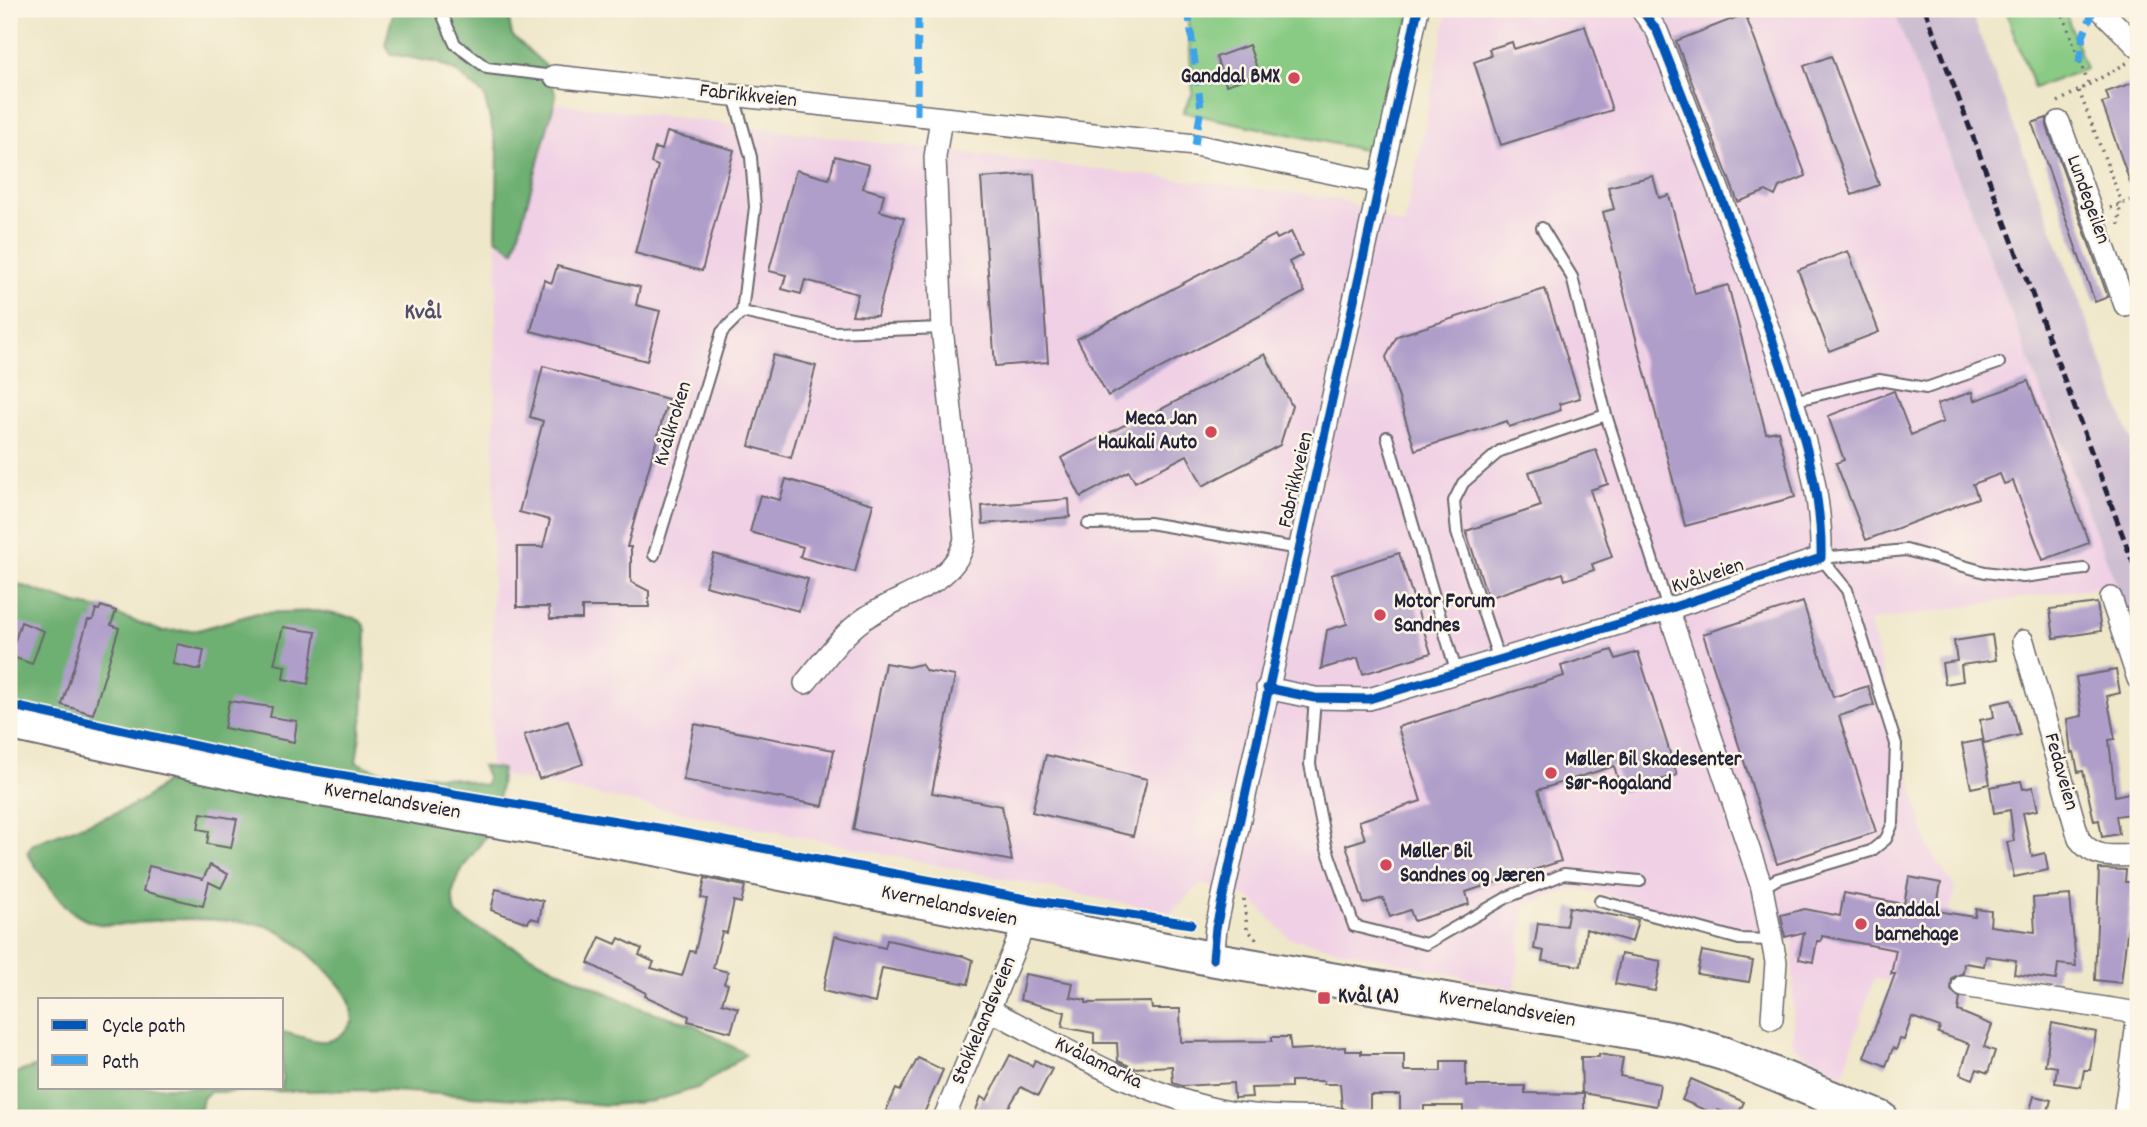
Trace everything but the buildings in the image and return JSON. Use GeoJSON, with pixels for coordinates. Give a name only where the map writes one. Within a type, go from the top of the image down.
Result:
{"type":"FeatureCollection","features":[{"type":"Feature","properties":{"kind":"main road","name":"Kvernelandsveien"},"geometry":{"type":"LineString","coordinates":[[9,723],[284,783],[696,857],[1213,959],[1678,1040],[1725,1054],[1881,1118]]}},
{"type":"Feature","properties":{"kind":"street","name":"Fabrikkveien"},"geometry":{"type":"LineString","coordinates":[[1213,959],[1216,928],[1267,688],[1418,9]]}},
{"type":"Feature","properties":{"kind":"street"},"geometry":{"type":"LineString","coordinates":[[1641,9],[1657,32],[1731,221],[1793,401],[1822,529],[1821,558]]}},
{"type":"Feature","properties":{"kind":"street"},"geometry":{"type":"LineString","coordinates":[[2100,9],[2133,55]]}},
{"type":"Feature","properties":{"kind":"street","name":"Fabrikkveien"},"geometry":{"type":"LineString","coordinates":[[554,76],[1195,145],[1381,183]]}},
{"type":"Feature","properties":{"kind":"street"},"geometry":{"type":"LineString","coordinates":[[806,683],[863,619],[952,570],[962,555],[965,538],[942,328],[935,157],[941,118]]}},
{"type":"Feature","properties":{"kind":"street","name":"Lundegeilen"},"geometry":{"type":"LineString","coordinates":[[2059,122],[2124,305],[2138,301]]}},
{"type":"Feature","properties":{"kind":"street","name":"Kvålveien"},"geometry":{"type":"LineString","coordinates":[[1267,688],[1315,698],[1369,699],[1668,609],[1821,558]]}},
{"type":"Feature","properties":{"kind":"street"},"geometry":{"type":"LineString","coordinates":[[2111,598],[2138,679]]}},
{"type":"Feature","properties":{"kind":"street","name":"Kvålveien"},"geometry":{"type":"LineString","coordinates":[[1668,609],[1762,888],[1776,962],[1772,1019]]}},
{"type":"Feature","properties":{"kind":"street","name":"Fedaveien"},"geometry":{"type":"LineString","coordinates":[[2023,641],[2079,839],[2087,850],[2100,856],[2138,855]]}},
{"type":"Feature","properties":{"kind":"street","name":"Stokkelandsveien"},"geometry":{"type":"LineString","coordinates":[[944,1118],[1025,923]]}},
{"type":"Feature","properties":{"kind":"street"},"geometry":{"type":"LineString","coordinates":[[1963,986],[2138,1015],[2124,1118]]}},
{"type":"Feature","properties":{"kind":"street","name":"Kvålamarka"},"geometry":{"type":"LineString","coordinates":[[990,1010],[1139,1086],[1219,1110],[1272,1116],[1336,1118]]}},
{"type":"Feature","properties":{"kind":"lane"},"geometry":{"type":"LineString","coordinates":[[440,9],[454,44],[487,68],[554,76]]}},
{"type":"Feature","properties":{"kind":"lane"},"geometry":{"type":"LineString","coordinates":[[734,96],[751,157],[755,207],[742,312],[834,332],[942,328]]}},
{"type":"Feature","properties":{"kind":"lane"},"geometry":{"type":"LineString","coordinates":[[1542,228],[1572,277],[1606,415],[1668,609]]}},
{"type":"Feature","properties":{"kind":"lane","name":"Kvålkroken"},"geometry":{"type":"LineString","coordinates":[[654,555],[722,332],[742,312]]}},
{"type":"Feature","properties":{"kind":"lane"},"geometry":{"type":"LineString","coordinates":[[1793,401],[1879,380],[1926,388],[1999,363]]}},
{"type":"Feature","properties":{"kind":"lane"},"geometry":{"type":"LineString","coordinates":[[1499,660],[1457,533],[1454,501],[1463,483],[1500,451],[1606,415]]}},
{"type":"Feature","properties":{"kind":"lane"},"geometry":{"type":"LineString","coordinates":[[1387,437],[1457,674]]}},
{"type":"Feature","properties":{"kind":"lane","name":"Fabrikkveien"},"geometry":{"type":"LineString","coordinates":[[1088,524],[1149,523],[1299,549]]}},
{"type":"Feature","properties":{"kind":"lane"},"geometry":{"type":"LineString","coordinates":[[1821,558],[1906,550],[1985,572],[2023,577],[2084,569]]}},
{"type":"Feature","properties":{"kind":"lane"},"geometry":{"type":"LineString","coordinates":[[1762,888],[1777,879],[1871,851],[1886,839],[1893,822],[1896,782],[1893,735],[1847,590],[1821,558]]}},
{"type":"Feature","properties":{"kind":"lane"},"geometry":{"type":"LineString","coordinates":[[1315,698],[1310,764],[1326,846],[1354,926],[1426,944],[1508,897],[1564,874],[1640,881]]}},
{"type":"Feature","properties":{"kind":"lane"},"geometry":{"type":"LineString","coordinates":[[1600,901],[1739,939],[1772,940]]}},
{"type":"Feature","properties":{"kind":"path"},"geometry":{"type":"LineString","coordinates":[[2061,9],[2089,86]]}},
{"type":"Feature","properties":{"kind":"path"},"geometry":{"type":"LineString","coordinates":[[2059,122],[2053,104],[2089,86],[2133,55]]}},
{"type":"Feature","properties":{"kind":"path"},"geometry":{"type":"LineString","coordinates":[[2079,91],[2093,120],[2119,204],[2119,224],[2123,235]]}},
{"type":"Feature","properties":{"kind":"path"},"geometry":{"type":"LineString","coordinates":[[2092,214],[2138,198]]}},
{"type":"Feature","properties":{"kind":"path"},"geometry":{"type":"LineString","coordinates":[[1246,888],[1244,902],[1247,929],[1267,949]]}},
{"type":"Feature","properties":{"kind":"shaded area","name":"Kvål"},"geometry":{"type":"Polygon","coordinates":[[[1448,9],[1893,9],[2116,584],[1869,621],[1929,848],[1955,888],[1932,991],[1874,978],[1843,1075],[1793,1047],[1793,941],[1574,888],[1525,906],[1515,989],[1289,938],[1251,899],[1201,884],[1171,913],[490,773],[499,96],[1339,199],[1404,226],[1448,9]]]}},
{"type":"Feature","properties":{"kind":"shaded area"},"geometry":{"type":"Polygon","coordinates":[[[1893,9],[1970,9],[2130,437],[2138,450],[2138,651],[2116,584],[1893,9]]]}},
{"type":"Feature","properties":{"kind":"green space"},"geometry":{"type":"Polygon","coordinates":[[[394,9],[507,9],[512,35],[547,67],[556,96],[514,251],[496,238],[498,152],[484,95],[455,71],[438,63],[391,54],[385,45],[394,9]]]}},
{"type":"Feature","properties":{"kind":"green space","name":"Ganddal BMX"},"geometry":{"type":"Polygon","coordinates":[[[1187,9],[1412,9],[1378,153],[1183,112],[1193,93],[1187,9]]]}},
{"type":"Feature","properties":{"kind":"green space"},"geometry":{"type":"Polygon","coordinates":[[[2005,9],[2064,9],[2086,69],[2034,88],[2005,9]]]}},
{"type":"Feature","properties":{"kind":"green space"},"geometry":{"type":"Polygon","coordinates":[[[9,581],[76,604],[105,610],[161,631],[198,630],[257,613],[318,611],[355,618],[362,622],[366,630],[363,715],[356,762],[381,771],[446,777],[486,785],[487,776],[482,766],[502,769],[493,824],[464,866],[454,887],[455,913],[469,924],[560,971],[640,1008],[692,1024],[746,1054],[700,1087],[654,1101],[609,1105],[376,1090],[210,1092],[203,1098],[199,1118],[9,1118],[9,1075],[38,1066],[38,1088],[284,1088],[284,1032],[314,1040],[330,1040],[338,1037],[353,1021],[349,1000],[336,981],[303,949],[272,928],[193,919],[111,925],[91,922],[71,911],[54,893],[27,853],[32,845],[126,809],[144,799],[173,772],[9,704],[9,581]]]}},
{"type":"Feature","properties":{"kind":"railway"},"geometry":{"type":"LineString","coordinates":[[1925,9],[2138,576]]}},
{"type":"Feature","properties":{"kind":"marked path"},"geometry":{"type":"LineString","coordinates":[[917,115],[918,9]]}},
{"type":"Feature","properties":{"kind":"marked path"},"geometry":{"type":"LineString","coordinates":[[1188,9],[1201,108],[1195,145]]}},
{"type":"Feature","properties":{"kind":"marked path"},"geometry":{"type":"LineString","coordinates":[[2079,63],[2083,36],[2094,9]]}},
{"type":"Feature","properties":{"kind":"cycle path"},"geometry":{"type":"LineString","coordinates":[[1213,959],[1216,928],[1418,9]]}},
{"type":"Feature","properties":{"kind":"cycle path"},"geometry":{"type":"LineString","coordinates":[[1267,688],[1315,698],[1369,699],[1668,609],[1821,558],[1812,473],[1789,390],[1687,107],[1657,31],[1641,9]]}},
{"type":"Feature","properties":{"kind":"cycle path"},"geometry":{"type":"LineString","coordinates":[[9,705],[292,767],[658,828],[1036,901],[1191,924]]}},
{"type":"Feature","properties":{"kind":"place","name":"Ganddal BMX"},"geometry":{"type":"Point","coordinates":[1294,78]}},
{"type":"Feature","properties":{"kind":"place","name":"Meca Jan Haukali Auto"},"geometry":{"type":"Point","coordinates":[1211,432]}},
{"type":"Feature","properties":{"kind":"place","name":"Motor Forum Sandnes"},"geometry":{"type":"Point","coordinates":[1380,615]}},
{"type":"Feature","properties":{"kind":"place","name":"Møller Bil Skadesenter Sør-Rogaland"},"geometry":{"type":"Point","coordinates":[1551,773]}},
{"type":"Feature","properties":{"kind":"place","name":"Møller Bil Sandnes og Jæren"},"geometry":{"type":"Point","coordinates":[1386,865]}},
{"type":"Feature","properties":{"kind":"place","name":"Ganddal barnehage"},"geometry":{"type":"Point","coordinates":[1861,924]}},
{"type":"Feature","properties":{"kind":"place","name":"Kvål (A)"},"geometry":{"type":"Point","coordinates":[1324,998]}},
{"type":"Feature","properties":{"kind":"district","name":"Kvål"},"geometry":{"type":"Point","coordinates":[423,313]}}]}
